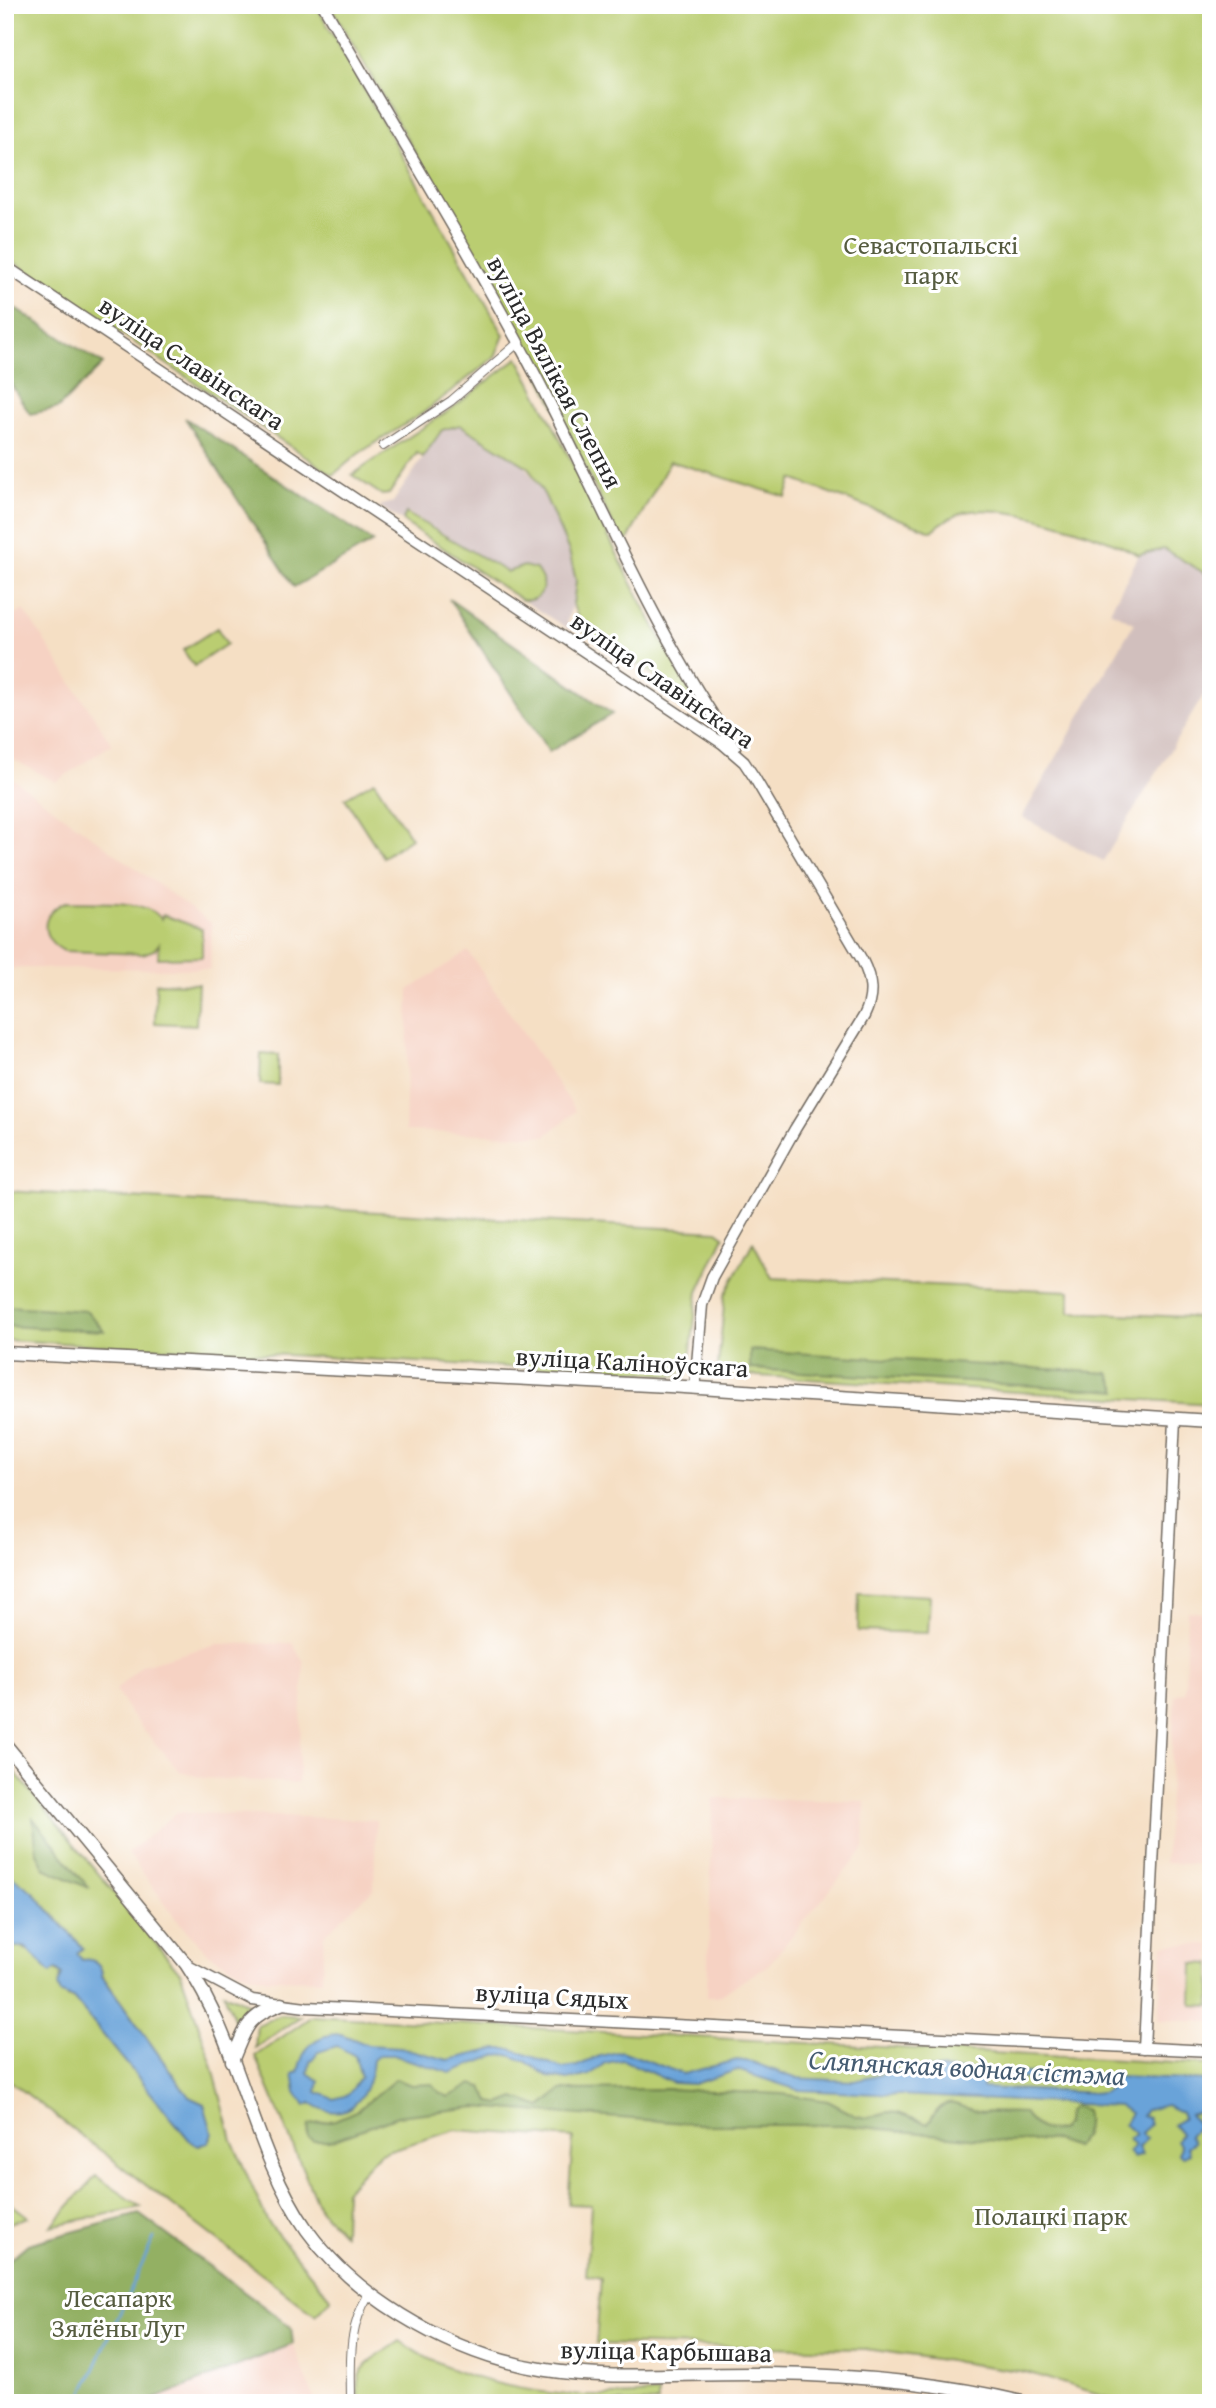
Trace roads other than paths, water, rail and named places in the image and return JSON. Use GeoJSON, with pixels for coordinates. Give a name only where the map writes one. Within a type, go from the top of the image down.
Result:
{"type":"FeatureCollection","features":[{"type":"Feature","properties":{"kind":"main road","name":"вуліца Каліноўскага"},"geometry":{"type":"LineString","coordinates":[[5,1351],[695,1388],[1211,1421]]}},
{"type":"Feature","properties":{"kind":"main road","name":"вуліца Сядых"},"geometry":{"type":"LineString","coordinates":[[5,1744],[186,1964]]}},
{"type":"Feature","properties":{"kind":"main road","name":"вуліца Карбышава"},"geometry":{"type":"LineString","coordinates":[[186,1964],[208,1996],[274,2170],[306,2229],[342,2270],[369,2294],[440,2339],[483,2356],[546,2372],[603,2377],[767,2374],[851,2377],[954,2386],[1026,2403]]}},
{"type":"Feature","properties":{"kind":"main road"},"geometry":{"type":"LineString","coordinates":[[232,2061],[251,2019],[259,2012],[281,2004]]}},
{"type":"Feature","properties":{"kind":"street","name":"вуліца Вялікая Слепня"},"geometry":{"type":"LineString","coordinates":[[323,5],[518,343],[650,609],[706,705],[744,762]]}},
{"type":"Feature","properties":{"kind":"street","name":"вуліца Славінскага"},"geometry":{"type":"LineString","coordinates":[[5,266],[692,723],[744,762],[862,960],[871,983],[871,997],[864,1016],[795,1129],[712,1277],[702,1305],[695,1388]]}},
{"type":"Feature","properties":{"kind":"street"},"geometry":{"type":"LineString","coordinates":[[383,446],[451,401],[518,343]]}},
{"type":"Feature","properties":{"kind":"street"},"geometry":{"type":"LineString","coordinates":[[692,723],[706,705]]}},
{"type":"Feature","properties":{"kind":"street"},"geometry":{"type":"LineString","coordinates":[[1144,2048],[1175,1420]]}},
{"type":"Feature","properties":{"kind":"street","name":"вуліца Сядых"},"geometry":{"type":"LineString","coordinates":[[186,1964],[237,1994],[252,2000],[281,2004],[1211,2051]]}},
{"type":"Feature","properties":{"kind":"street"},"geometry":{"type":"LineString","coordinates":[[351,2403],[352,2329],[356,2314],[369,2294]]}},
{"type":"Feature","properties":{"kind":"water"},"geometry":{"type":"Polygon","coordinates":[[[5,1871],[33,1892],[83,1948],[77,1953],[82,1960],[90,1960],[99,1965],[102,1976],[189,2097],[204,2104],[212,2132],[209,2142],[198,2146],[191,2142],[73,1998],[61,1994],[58,1986],[62,1975],[56,1969],[51,1973],[25,1947],[5,1947],[5,1871]]]}},
{"type":"Feature","properties":{"kind":"water","name":"Сляпянская водная сістэма"},"geometry":{"type":"Polygon","coordinates":[[[341,2034],[368,2045],[400,2047],[448,2060],[496,2049],[512,2049],[562,2068],[577,2066],[600,2056],[622,2051],[683,2074],[737,2060],[752,2062],[795,2078],[854,2081],[910,2068],[1211,2081],[1211,2108],[1190,2115],[1200,2125],[1189,2135],[1194,2142],[1187,2147],[1189,2153],[1183,2156],[1178,2153],[1181,2147],[1177,2140],[1181,2133],[1173,2125],[1183,2118],[1181,2112],[1166,2105],[1146,2110],[1142,2116],[1148,2118],[1150,2125],[1141,2133],[1147,2139],[1138,2147],[1142,2154],[1134,2158],[1128,2152],[1134,2146],[1128,2139],[1135,2134],[1124,2124],[1131,2113],[1119,2106],[798,2090],[737,2070],[694,2084],[673,2083],[623,2060],[605,2063],[590,2075],[568,2080],[549,2077],[525,2061],[509,2055],[495,2056],[450,2073],[393,2055],[379,2055],[373,2060],[362,2095],[355,2104],[336,2112],[324,2110],[311,2103],[305,2106],[296,2092],[293,2074],[298,2072],[307,2049],[317,2039],[341,2034]],[[337,2046],[318,2052],[310,2062],[308,2073],[319,2081],[317,2092],[334,2099],[348,2095],[361,2077],[355,2056],[337,2046]],[[987,2077],[982,2080],[982,2088],[1102,2093],[1109,2089],[1102,2082],[987,2077]]]}},
{"type":"Feature","properties":{"kind":"waterway"},"geometry":{"type":"LineString","coordinates":[[79,2403],[154,2238]]}},
{"type":"Feature","properties":{"kind":"park label","name":"Севастопальскі парк"},"geometry":{"type":"Point","coordinates":[931,260]}},
{"type":"Feature","properties":{"kind":"park label","name":"Полацкі парк"},"geometry":{"type":"Point","coordinates":[1051,2216]}},
{"type":"Feature","properties":{"kind":"park label","name":"Лесапарк Зялёны Луг"},"geometry":{"type":"Point","coordinates":[118,2313]}}]}
